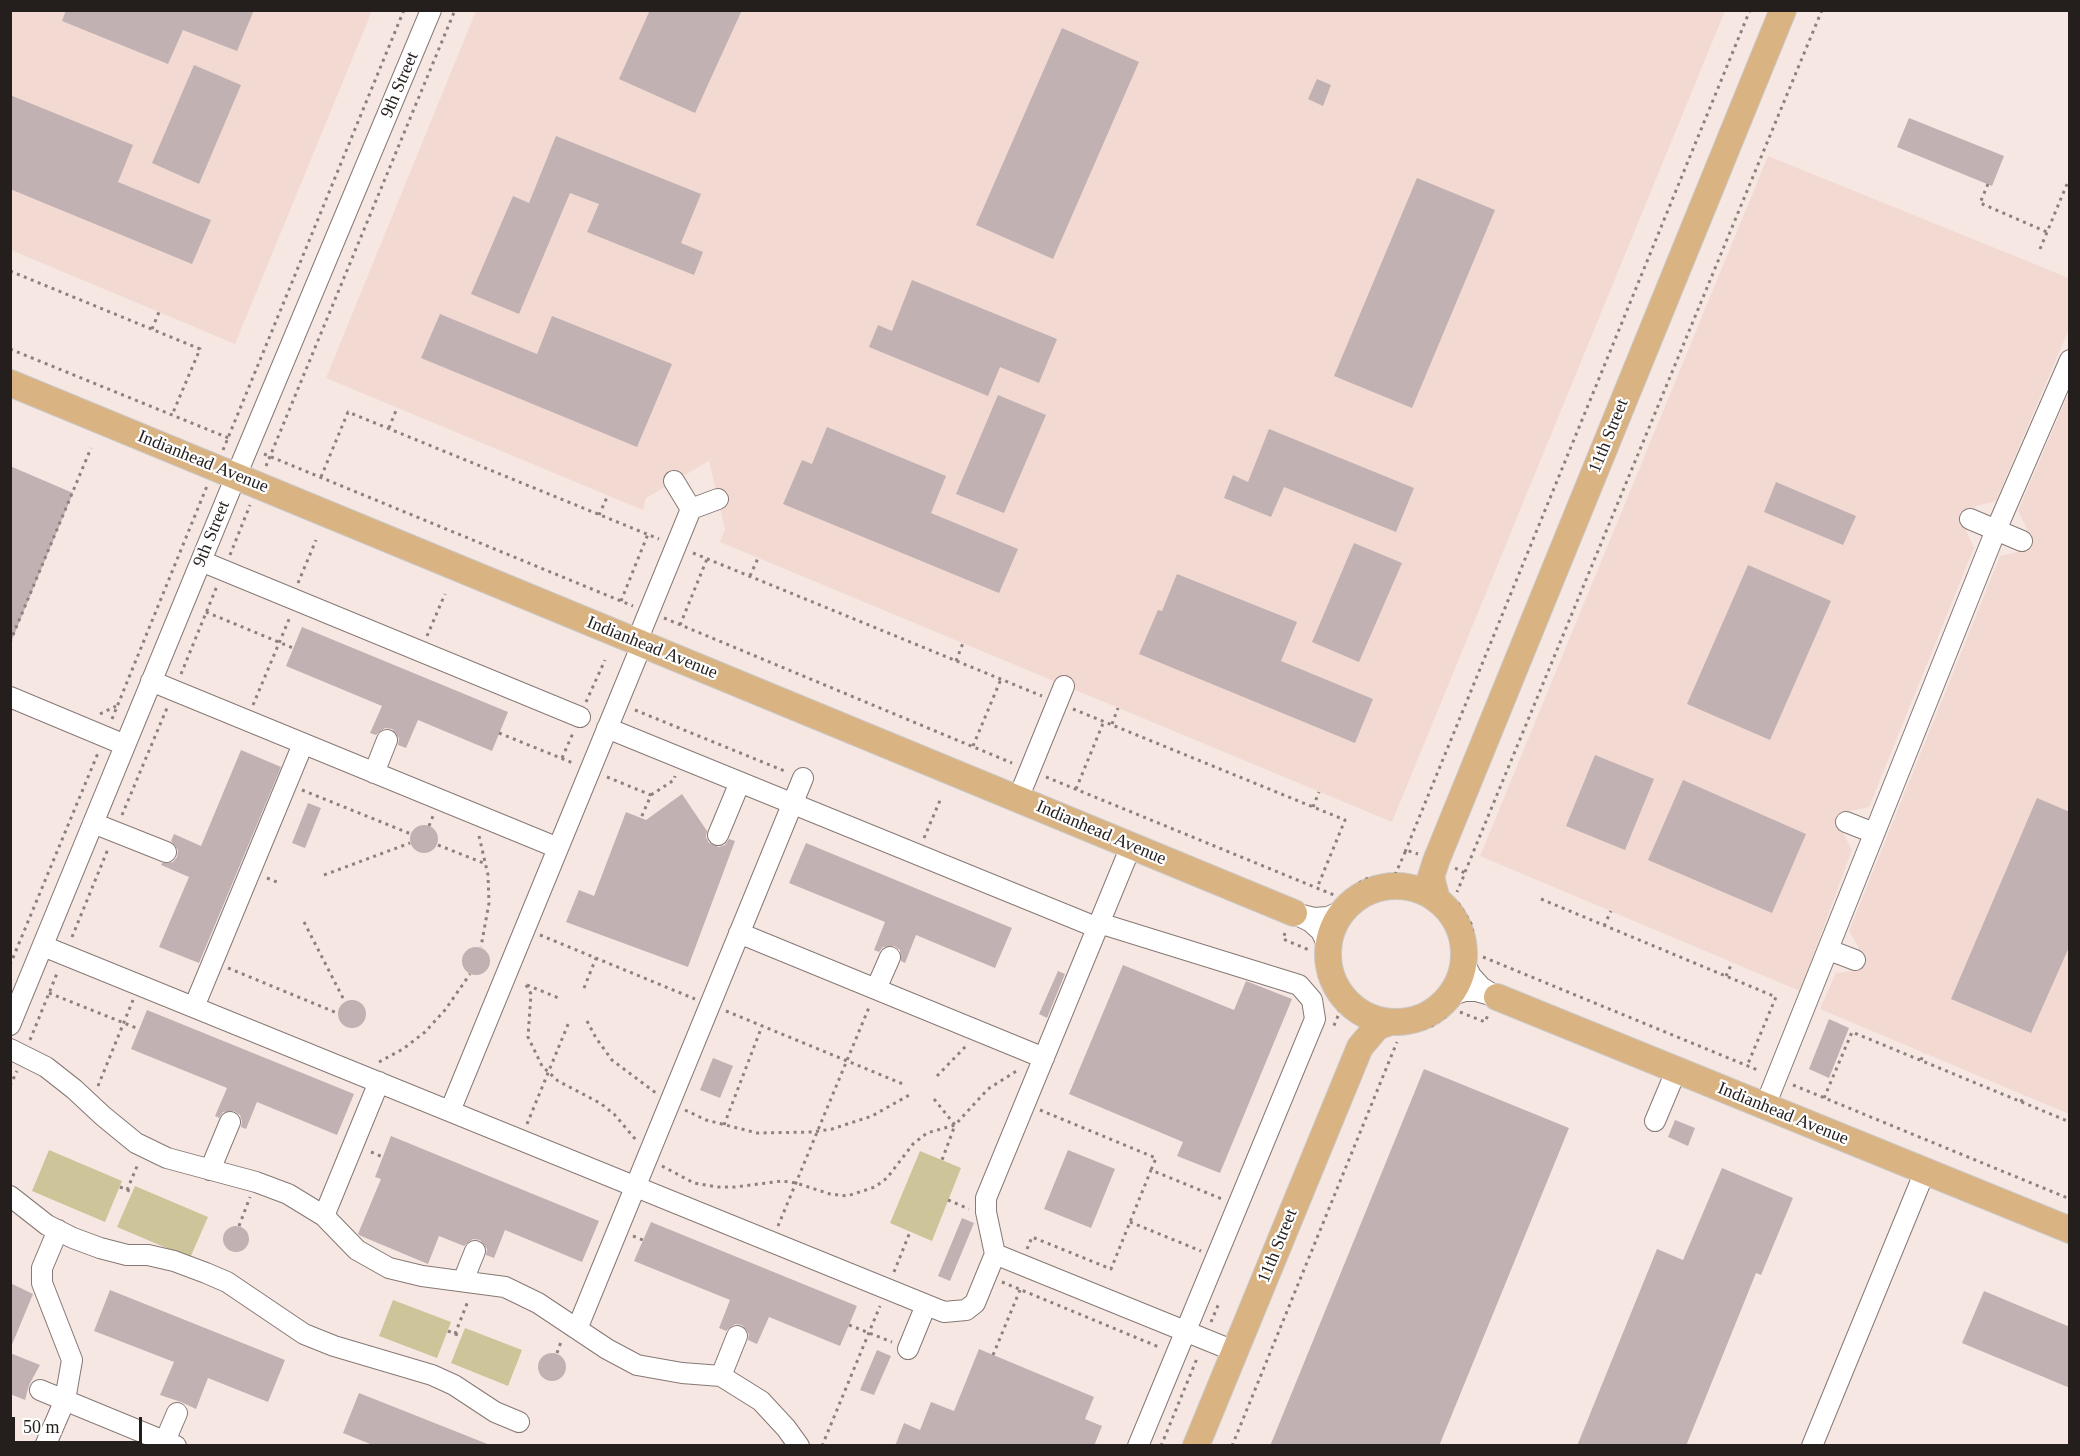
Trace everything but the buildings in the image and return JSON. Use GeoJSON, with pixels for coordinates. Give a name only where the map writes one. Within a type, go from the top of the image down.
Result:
{"type":"FeatureCollection","features":[{"type":"Feature","properties":{"kind":"main road","name":"11th Street"},"geometry":{"type":"LineString","coordinates":[[1436,861],[1783,10]]}},
{"type":"Feature","properties":{"kind":"main road","name":"Indianhead Avenue"},"geometry":{"type":"LineString","coordinates":[[10,383],[1294,913]]}},
{"type":"Feature","properties":{"kind":"main road"},"geometry":{"type":"LineString","coordinates":[[1396,1032],[1353,1007],[1341,995],[1333,981],[1328,946],[1333,927],[1344,910],[1358,898],[1374,890],[1404,887],[1418,882],[1428,874],[1436,861]]}},
{"type":"Feature","properties":{"kind":"main road"},"geometry":{"type":"LineString","coordinates":[[1436,861],[1431,877],[1437,900]]}},
{"type":"Feature","properties":{"kind":"main road"},"geometry":{"type":"LineString","coordinates":[[1396,1032],[1407,1021],[1435,1009],[1449,996],[1459,979],[1463,960],[1459,929],[1450,913],[1437,900],[1421,891],[1404,887]]}},
{"type":"Feature","properties":{"kind":"main road","name":"Indianhead Avenue"},"geometry":{"type":"LineString","coordinates":[[1497,997],[2070,1230]]}},
{"type":"Feature","properties":{"kind":"main road"},"geometry":{"type":"LineString","coordinates":[[1353,1007],[1361,1033],[1360,1047]]}},
{"type":"Feature","properties":{"kind":"main road"},"geometry":{"type":"LineString","coordinates":[[1360,1047],[1377,1027],[1396,1032]]}},
{"type":"Feature","properties":{"kind":"main road","name":"11th Street"},"geometry":{"type":"LineString","coordinates":[[1196,1446],[1360,1047]]}},
{"type":"Feature","properties":{"kind":"street","name":"9th Street"},"geometry":{"type":"LineString","coordinates":[[10,1025],[201,561],[247,480],[248,447],[431,10]]}},
{"type":"Feature","properties":{"kind":"street"},"geometry":{"type":"LineString","coordinates":[[1765,1106],[1996,530],[2070,360]]}},
{"type":"Feature","properties":{"kind":"street"},"geometry":{"type":"LineString","coordinates":[[674,481],[691,509]]}},
{"type":"Feature","properties":{"kind":"street"},"geometry":{"type":"LineString","coordinates":[[450,1111],[607,728],[649,612],[691,509],[718,499]]}},
{"type":"Feature","properties":{"kind":"street"},"geometry":{"type":"LineString","coordinates":[[1970,519],[2022,541]]}},
{"type":"Feature","properties":{"kind":"street"},"geometry":{"type":"LineString","coordinates":[[201,561],[580,717]]}},
{"type":"Feature","properties":{"kind":"street"},"geometry":{"type":"LineString","coordinates":[[151,681],[558,848]]}},
{"type":"Feature","properties":{"kind":"street"},"geometry":{"type":"LineString","coordinates":[[1018,799],[1061,694]]}},
{"type":"Feature","properties":{"kind":"street"},"geometry":{"type":"LineString","coordinates":[[10,697],[125,745]]}},
{"type":"Feature","properties":{"kind":"street"},"geometry":{"type":"LineString","coordinates":[[607,728],[1099,925],[1299,986],[1312,1000],[1314,1019],[1138,1446]]}},
{"type":"Feature","properties":{"kind":"street"},"geometry":{"type":"LineString","coordinates":[[374,773],[387,740]]}},
{"type":"Feature","properties":{"kind":"street"},"geometry":{"type":"LineString","coordinates":[[194,1007],[303,744]]}},
{"type":"Feature","properties":{"kind":"street"},"geometry":{"type":"LineString","coordinates":[[577,1329],[803,778]]}},
{"type":"Feature","properties":{"kind":"street"},"geometry":{"type":"LineString","coordinates":[[718,835],[740,782]]}},
{"type":"Feature","properties":{"kind":"street"},"geometry":{"type":"LineString","coordinates":[[1846,822],[1874,833]]}},
{"type":"Feature","properties":{"kind":"street"},"geometry":{"type":"LineString","coordinates":[[93,823],[166,852]]}},
{"type":"Feature","properties":{"kind":"street"},"geometry":{"type":"LineString","coordinates":[[43,946],[926,1305],[944,1312],[966,1310],[975,1304],[995,1254],[986,1212],[986,1198],[1131,846]]}},
{"type":"Feature","properties":{"kind":"street"},"geometry":{"type":"LineString","coordinates":[[1294,913],[1314,918],[1328,917],[1344,910]]}},
{"type":"Feature","properties":{"kind":"street"},"geometry":{"type":"LineString","coordinates":[[1294,913],[1311,922],[1321,931],[1328,946]]}},
{"type":"Feature","properties":{"kind":"street"},"geometry":{"type":"LineString","coordinates":[[739,933],[1044,1058]]}},
{"type":"Feature","properties":{"kind":"street"},"geometry":{"type":"LineString","coordinates":[[1829,950],[1855,960]]}},
{"type":"Feature","properties":{"kind":"street"},"geometry":{"type":"LineString","coordinates":[[876,989],[890,957]]}},
{"type":"Feature","properties":{"kind":"street"},"geometry":{"type":"LineString","coordinates":[[1463,960],[1471,976],[1481,987],[1497,997]]}},
{"type":"Feature","properties":{"kind":"street"},"geometry":{"type":"LineString","coordinates":[[1449,996],[1465,991],[1476,991],[1497,997]]}},
{"type":"Feature","properties":{"kind":"street"},"geometry":{"type":"LineString","coordinates":[[17,1052],[46,1067],[136,1143],[145,1148],[167,1158],[256,1182],[288,1194],[324,1216],[357,1250],[389,1268],[422,1276],[505,1287],[538,1303],[607,1349],[637,1365],[682,1373],[721,1376],[761,1401],[799,1446]]}},
{"type":"Feature","properties":{"kind":"street"},"geometry":{"type":"LineString","coordinates":[[1655,1121],[1676,1071]]}},
{"type":"Feature","properties":{"kind":"street"},"geometry":{"type":"LineString","coordinates":[[324,1216],[378,1082]]}},
{"type":"Feature","properties":{"kind":"street"},"geometry":{"type":"LineString","coordinates":[[210,1170],[230,1122]]}},
{"type":"Feature","properties":{"kind":"street"},"geometry":{"type":"LineString","coordinates":[[1812,1446],[1925,1171]]}},
{"type":"Feature","properties":{"kind":"street"},"geometry":{"type":"LineString","coordinates":[[10,1196],[47,1225],[58,1230],[100,1248],[127,1255],[174,1261],[206,1273],[227,1282],[304,1334],[334,1346],[432,1375],[454,1385],[495,1412],[519,1422]]}},
{"type":"Feature","properties":{"kind":"street"},"geometry":{"type":"LineString","coordinates":[[45,1446],[65,1400],[72,1360],[42,1283],[42,1268],[58,1230]]}},
{"type":"Feature","properties":{"kind":"street"},"geometry":{"type":"LineString","coordinates":[[469,1282],[475,1251]]}},
{"type":"Feature","properties":{"kind":"street"},"geometry":{"type":"LineString","coordinates":[[995,1254],[1234,1352]]}},
{"type":"Feature","properties":{"kind":"street"},"geometry":{"type":"LineString","coordinates":[[908,1348],[926,1305]]}},
{"type":"Feature","properties":{"kind":"street"},"geometry":{"type":"LineString","coordinates":[[721,1376],[737,1336]]}},
{"type":"Feature","properties":{"kind":"street"},"geometry":{"type":"LineString","coordinates":[[40,1390],[170,1443],[177,1413]]}},
{"type":"Feature","properties":{"kind":"path"},"geometry":{"type":"LineString","coordinates":[[10,1086],[17,1052],[49,993],[223,570],[247,480],[271,456],[455,10]]}},
{"type":"Feature","properties":{"kind":"path"},"geometry":{"type":"LineString","coordinates":[[10,349],[1340,898],[1365,879],[1395,875],[1750,10]]}},
{"type":"Feature","properties":{"kind":"path"},"geometry":{"type":"LineString","coordinates":[[1822,10],[1455,897],[1472,925],[1475,953],[2070,1199]]}},
{"type":"Feature","properties":{"kind":"path"},"geometry":{"type":"LineString","coordinates":[[1988,184],[1980,203],[2047,232]]}},
{"type":"Feature","properties":{"kind":"path"},"geometry":{"type":"LineString","coordinates":[[2040,249],[2067,184]]}},
{"type":"Feature","properties":{"kind":"path"},"geometry":{"type":"LineString","coordinates":[[10,271],[200,349],[172,416]]}},
{"type":"Feature","properties":{"kind":"path"},"geometry":{"type":"LineString","coordinates":[[152,329],[159,312]]}},
{"type":"Feature","properties":{"kind":"path"},"geometry":{"type":"LineString","coordinates":[[388,428],[397,408]]}},
{"type":"Feature","properties":{"kind":"path"},"geometry":{"type":"LineString","coordinates":[[321,477],[348,412],[1001,679],[1061,694],[1104,721],[1345,820],[1317,888]]}},
{"type":"Feature","properties":{"kind":"path"},"geometry":{"type":"LineString","coordinates":[[10,642],[91,448]]}},
{"type":"Feature","properties":{"kind":"path"},"geometry":{"type":"LineString","coordinates":[[599,515],[608,495]]}},
{"type":"Feature","properties":{"kind":"path"},"geometry":{"type":"LineString","coordinates":[[621,601],[648,534]]}},
{"type":"Feature","properties":{"kind":"path"},"geometry":{"type":"LineString","coordinates":[[247,721],[316,540]]}},
{"type":"Feature","properties":{"kind":"path"},"geometry":{"type":"LineString","coordinates":[[750,576],[758,558]]}},
{"type":"Feature","properties":{"kind":"path"},"geometry":{"type":"LineString","coordinates":[[680,625],[707,559]]}},
{"type":"Feature","properties":{"kind":"path"},"geometry":{"type":"LineString","coordinates":[[421,652],[445,594]]}},
{"type":"Feature","properties":{"kind":"path"},"geometry":{"type":"LineString","coordinates":[[206,612],[293,648]]}},
{"type":"Feature","properties":{"kind":"path"},"geometry":{"type":"LineString","coordinates":[[956,661],[963,643]]}},
{"type":"Feature","properties":{"kind":"path"},"geometry":{"type":"LineString","coordinates":[[973,746],[1001,679]]}},
{"type":"Feature","properties":{"kind":"path"},"geometry":{"type":"LineString","coordinates":[[617,703],[803,778]]}},
{"type":"Feature","properties":{"kind":"path"},"geometry":{"type":"LineString","coordinates":[[1112,724],[1118,708]]}},
{"type":"Feature","properties":{"kind":"path"},"geometry":{"type":"LineString","coordinates":[[1076,789],[1104,721]]}},
{"type":"Feature","properties":{"kind":"path"},"geometry":{"type":"LineString","coordinates":[[651,795],[674,780],[682,758]]}},
{"type":"Feature","properties":{"kind":"path"},"geometry":{"type":"LineString","coordinates":[[286,783],[411,834]]}},
{"type":"Feature","properties":{"kind":"path"},"geometry":{"type":"LineString","coordinates":[[1313,807],[1319,792]]}},
{"type":"Feature","properties":{"kind":"path"},"geometry":{"type":"LineString","coordinates":[[917,854],[941,798]]}},
{"type":"Feature","properties":{"kind":"path"},"geometry":{"type":"LineString","coordinates":[[474,814],[488,875],[489,903],[481,947]]}},
{"type":"Feature","properties":{"kind":"path"},"geometry":{"type":"LineString","coordinates":[[324,875],[410,843]]}},
{"type":"Feature","properties":{"kind":"path"},"geometry":{"type":"LineString","coordinates":[[438,845],[486,864]]}},
{"type":"Feature","properties":{"kind":"path"},"geometry":{"type":"LineString","coordinates":[[1406,850],[1465,873]]}},
{"type":"Feature","properties":{"kind":"path"},"geometry":{"type":"LineString","coordinates":[[1541,899],[1776,997],[1747,1066]]}},
{"type":"Feature","properties":{"kind":"path"},"geometry":{"type":"LineString","coordinates":[[1605,926],[1611,911]]}},
{"type":"Feature","properties":{"kind":"path"},"geometry":{"type":"LineString","coordinates":[[1294,913],[1282,939],[1315,953],[1322,987]]}},
{"type":"Feature","properties":{"kind":"path"},"geometry":{"type":"LineString","coordinates":[[304,922],[345,1002]]}},
{"type":"Feature","properties":{"kind":"path"},"geometry":{"type":"LineString","coordinates":[[584,988],[596,958]]}},
{"type":"Feature","properties":{"kind":"path"},"geometry":{"type":"LineString","coordinates":[[213,962],[338,1013]]}},
{"type":"Feature","properties":{"kind":"path"},"geometry":{"type":"LineString","coordinates":[[1726,976],[1732,963]]}},
{"type":"Feature","properties":{"kind":"path"},"geometry":{"type":"LineString","coordinates":[[1232,1446],[1396,1032],[1430,1027],[1454,1010],[1485,1022],[1509,968]]}},
{"type":"Feature","properties":{"kind":"path"},"geometry":{"type":"LineString","coordinates":[[356,1073],[403,1049],[424,1032],[445,1010],[470,974]]}},
{"type":"Feature","properties":{"kind":"path"},"geometry":{"type":"LineString","coordinates":[[90,1104],[139,985]]}},
{"type":"Feature","properties":{"kind":"path"},"geometry":{"type":"LineString","coordinates":[[561,999],[526,985],[531,994],[528,1037],[542,1066],[558,1081],[600,1103],[614,1114],[648,1156],[694,1183],[735,1187],[782,1181],[830,1194],[847,1196],[875,1187],[886,1178],[913,1144],[927,1133],[955,1125]]}},
{"type":"Feature","properties":{"kind":"path"},"geometry":{"type":"LineString","coordinates":[[772,1242],[876,989]]}},
{"type":"Feature","properties":{"kind":"path"},"geometry":{"type":"LineString","coordinates":[[49,993],[139,1029]]}},
{"type":"Feature","properties":{"kind":"path"},"geometry":{"type":"LineString","coordinates":[[1328,995],[1340,1011],[1330,1034]]}},
{"type":"Feature","properties":{"kind":"path"},"geometry":{"type":"LineString","coordinates":[[586,1021],[612,1060],[670,1102],[706,1120],[758,1133],[832,1129],[872,1116],[911,1094]]}},
{"type":"Feature","properties":{"kind":"path"},"geometry":{"type":"LineString","coordinates":[[520,1140],[569,1022]]}},
{"type":"Feature","properties":{"kind":"path"},"geometry":{"type":"LineString","coordinates":[[724,1125],[762,1026]]}},
{"type":"Feature","properties":{"kind":"path"},"geometry":{"type":"LineString","coordinates":[[937,1076],[965,1048],[977,1031]]}},
{"type":"Feature","properties":{"kind":"path"},"geometry":{"type":"LineString","coordinates":[[1824,1098],[1852,1032],[2070,1122]]}},
{"type":"Feature","properties":{"kind":"path"},"geometry":{"type":"LineString","coordinates":[[1921,1060],[1924,1053]]}},
{"type":"Feature","properties":{"kind":"path"},"geometry":{"type":"LineString","coordinates":[[942,1160],[955,1125],[988,1089],[1012,1073],[1044,1058]]}},
{"type":"Feature","properties":{"kind":"path"},"geometry":{"type":"LineString","coordinates":[[2021,1102],[2024,1095]]}},
{"type":"Feature","properties":{"kind":"path"},"geometry":{"type":"LineString","coordinates":[[934,1099],[955,1125]]}},
{"type":"Feature","properties":{"kind":"path"},"geometry":{"type":"LineString","coordinates":[[1021,1264],[1032,1237],[1111,1269],[1156,1158],[1024,1104]]}},
{"type":"Feature","properties":{"kind":"path"},"geometry":{"type":"LineString","coordinates":[[127,1190],[145,1148]]}},
{"type":"Feature","properties":{"kind":"path"},"geometry":{"type":"LineString","coordinates":[[1151,1170],[1237,1205]]}},
{"type":"Feature","properties":{"kind":"path"},"geometry":{"type":"LineString","coordinates":[[239,1226],[256,1182]]}},
{"type":"Feature","properties":{"kind":"path"},"geometry":{"type":"LineString","coordinates":[[120,1187],[132,1192]]}},
{"type":"Feature","properties":{"kind":"path"},"geometry":{"type":"LineString","coordinates":[[1130,1222],[1216,1257]]}},
{"type":"Feature","properties":{"kind":"path"},"geometry":{"type":"LineString","coordinates":[[822,1446],[910,1232]]}},
{"type":"Feature","properties":{"kind":"path"},"geometry":{"type":"LineString","coordinates":[[986,1276],[1176,1353]]}},
{"type":"Feature","properties":{"kind":"path"},"geometry":{"type":"LineString","coordinates":[[455,1334],[469,1282]]}},
{"type":"Feature","properties":{"kind":"path"},"geometry":{"type":"LineString","coordinates":[[993,1355],[1020,1290]]}},
{"type":"Feature","properties":{"kind":"path"},"geometry":{"type":"LineString","coordinates":[[1161,1446],[1222,1297]]}},
{"type":"Feature","properties":{"kind":"path"},"geometry":{"type":"LineString","coordinates":[[849,1325],[908,1348]]}},
{"type":"Feature","properties":{"kind":"path"},"geometry":{"type":"LineString","coordinates":[[448,1331],[461,1336]]}},
{"type":"Feature","properties":{"kind":"shaded area"},"geometry":{"type":"Polygon","coordinates":[[[10,11],[372,11],[235,344],[11,250],[10,11]]]}},
{"type":"Feature","properties":{"kind":"shaded area"},"geometry":{"type":"Polygon","coordinates":[[[476,11],[1725,11],[1392,822],[720,542],[725,529],[709,461],[646,498],[643,510],[326,378],[476,11]]]}},
{"type":"Feature","properties":{"kind":"shaded area"},"geometry":{"type":"Polygon","coordinates":[[[1768,156],[2069,278],[2069,329],[1996,501],[1976,506],[1966,530],[1974,548],[1869,807],[1850,811],[1842,831],[1852,850],[1800,991],[1480,856],[1768,156]]]}},
{"type":"Feature","properties":{"kind":"shaded area"},"geometry":{"type":"Polygon","coordinates":[[[2069,392],[2069,1114],[1820,1009],[1836,973],[1851,971],[1859,948],[1849,931],[2000,556],[2018,552],[2027,529],[2018,511],[2069,392]]]}},
{"type":"Feature","properties":{"kind":"shaded area"},"geometry":{"type":"Polygon","coordinates":[[[49,1150],[122,1181],[105,1222],[32,1191],[49,1150]]]}},
{"type":"Feature","properties":{"kind":"shaded area"},"geometry":{"type":"Polygon","coordinates":[[[920,1151],[961,1168],[932,1241],[890,1223],[920,1151]]]}},
{"type":"Feature","properties":{"kind":"shaded area"},"geometry":{"type":"Polygon","coordinates":[[[135,1186],[208,1217],[190,1258],[117,1227],[135,1186]]]}},
{"type":"Feature","properties":{"kind":"shaded area"},"geometry":{"type":"Polygon","coordinates":[[[393,1300],[451,1322],[437,1358],[379,1336],[393,1300]]]}},
{"type":"Feature","properties":{"kind":"shaded area"},"geometry":{"type":"Polygon","coordinates":[[[465,1328],[522,1350],[508,1386],[451,1363],[465,1328]]]}}]}
